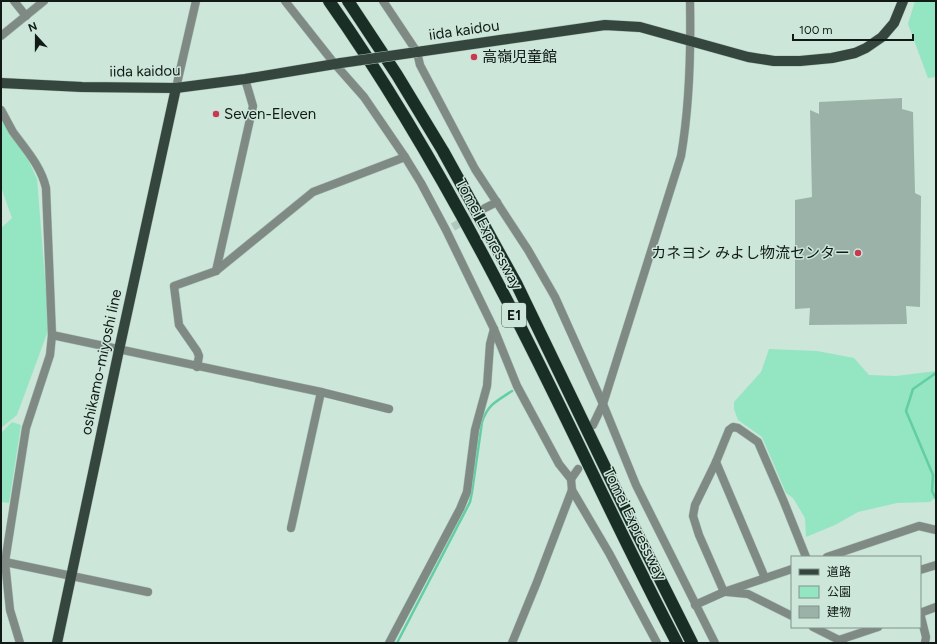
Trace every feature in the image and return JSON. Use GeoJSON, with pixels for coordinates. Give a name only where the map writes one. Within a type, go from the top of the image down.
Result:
{"type":"FeatureCollection","features":[{"type":"Feature","properties":{"kind":"highway","name":"Tomei Expressway"},"geometry":{"type":"LineString","coordinates":[[329,1],[384,82],[430,158],[469,228],[534,354],[676,643]]}},
{"type":"Feature","properties":{"kind":"highway","name":"Tomei Expressway"},"geometry":{"type":"LineString","coordinates":[[348,1],[397,75],[443,151],[510,272],[692,643]]}},
{"type":"Feature","properties":{"kind":"main road","name":"iida kaidou"},"geometry":{"type":"LineString","coordinates":[[1,83],[82,87],[176,88],[605,25],[640,28],[690,40],[748,57],[774,61],[800,61],[848,56],[866,48],[882,37],[894,23],[903,1]]}},
{"type":"Feature","properties":{"kind":"main road","name":"oshikamo-miyoshi line"},"geometry":{"type":"LineString","coordinates":[[57,643],[70,576],[176,88]]}},
{"type":"Feature","properties":{"kind":"street"},"geometry":{"type":"LineString","coordinates":[[14,1],[26,16]]}},
{"type":"Feature","properties":{"kind":"street"},"geometry":{"type":"LineString","coordinates":[[1,36],[44,1]]}},
{"type":"Feature","properties":{"kind":"street"},"geometry":{"type":"LineString","coordinates":[[176,88],[196,1]]}},
{"type":"Feature","properties":{"kind":"street"},"geometry":{"type":"LineString","coordinates":[[285,1],[338,63],[364,97],[405,157],[450,229],[494,329],[517,386],[559,464],[571,479],[572,490],[609,553],[657,643]]}},
{"type":"Feature","properties":{"kind":"street"},"geometry":{"type":"LineString","coordinates":[[383,1],[418,52],[420,65],[475,169],[528,250],[555,297],[603,404],[636,485],[715,643]]}},
{"type":"Feature","properties":{"kind":"street"},"geometry":{"type":"LineString","coordinates":[[593,425],[603,404],[681,156],[686,131],[689,92],[690,1]]}},
{"type":"Feature","properties":{"kind":"street"},"geometry":{"type":"LineString","coordinates":[[216,271],[253,106],[245,79]]}},
{"type":"Feature","properties":{"kind":"street"},"geometry":{"type":"LineString","coordinates":[[1,110],[41,173],[46,188],[52,335],[50,355],[26,428],[5,562],[10,610],[20,643]]}},
{"type":"Feature","properties":{"kind":"street"},"geometry":{"type":"LineString","coordinates":[[197,367],[199,356],[197,351],[179,325],[174,286],[216,271],[313,192],[405,157]]}},
{"type":"Feature","properties":{"kind":"street"},"geometry":{"type":"LineString","coordinates":[[485,208],[497,202]]}},
{"type":"Feature","properties":{"kind":"street"},"geometry":{"type":"LineString","coordinates":[[389,643],[460,509],[467,492],[475,430],[487,386],[490,344],[494,329]]}},
{"type":"Feature","properties":{"kind":"street"},"geometry":{"type":"LineString","coordinates":[[52,335],[197,367],[321,392],[389,409]]}},
{"type":"Feature","properties":{"kind":"street"},"geometry":{"type":"LineString","coordinates":[[290,528],[321,392]]}},
{"type":"Feature","properties":{"kind":"street"},"geometry":{"type":"LineString","coordinates":[[724,592],[699,535],[693,516],[695,505],[716,462],[729,430],[733,427],[738,428],[758,442],[806,556]]}},
{"type":"Feature","properties":{"kind":"street"},"geometry":{"type":"LineString","coordinates":[[716,462],[765,578]]}},
{"type":"Feature","properties":{"kind":"street"},"geometry":{"type":"LineString","coordinates":[[571,479],[578,469]]}},
{"type":"Feature","properties":{"kind":"street"},"geometry":{"type":"LineString","coordinates":[[512,643],[572,490]]}},
{"type":"Feature","properties":{"kind":"street"},"geometry":{"type":"LineString","coordinates":[[830,556],[919,526],[936,530]]}},
{"type":"Feature","properties":{"kind":"street"},"geometry":{"type":"LineString","coordinates":[[5,562],[148,592]]}},
{"type":"Feature","properties":{"kind":"street"},"geometry":{"type":"LineString","coordinates":[[921,570],[936,565]]}},
{"type":"Feature","properties":{"kind":"street"},"geometry":{"type":"LineString","coordinates":[[695,605],[724,592],[791,569]]}},
{"type":"Feature","properties":{"kind":"street"},"geometry":{"type":"LineString","coordinates":[[724,592],[748,594],[791,616]]}},
{"type":"Feature","properties":{"kind":"street"},"geometry":{"type":"LineString","coordinates":[[921,613],[936,607]]}},
{"type":"Feature","properties":{"kind":"street"},"geometry":{"type":"LineString","coordinates":[[921,617],[926,638],[925,643]]}},
{"type":"Feature","properties":{"kind":"street"},"geometry":{"type":"LineString","coordinates":[[815,628],[842,642],[876,628]]}},
{"type":"Feature","properties":{"kind":"green space"},"geometry":{"type":"Polygon","coordinates":[[[915,1],[936,1],[936,77],[928,78],[908,24],[915,1]]]}},
{"type":"Feature","properties":{"kind":"green space"},"geometry":{"type":"Polygon","coordinates":[[[1,112],[11,121],[37,179],[49,328],[17,415],[1,428],[1,228],[12,218],[1,187],[1,112]]]}},
{"type":"Feature","properties":{"kind":"green space"},"geometry":{"type":"Polygon","coordinates":[[[769,349],[817,351],[854,358],[869,375],[896,376],[936,371],[936,497],[930,502],[897,503],[858,512],[835,525],[806,537],[805,518],[793,498],[786,493],[762,437],[738,420],[734,409],[734,402],[761,372],[769,349]]]}},
{"type":"Feature","properties":{"kind":"green space"},"geometry":{"type":"Polygon","coordinates":[[[12,422],[21,425],[9,503],[1,502],[1,433],[12,422]]]}},
{"type":"Feature","properties":{"kind":"building","name":"カネヨシ みよし物流センター"},"geometry":{"type":"Polygon","coordinates":[[[902,98],[902,109],[913,112],[915,193],[921,196],[920,307],[906,306],[907,324],[809,325],[810,308],[795,309],[795,200],[812,197],[810,110],[819,114],[819,102],[902,98]]]}},
{"type":"Feature","properties":{"kind":"waterway"},"geometry":{"type":"LineString","coordinates":[[936,373],[913,389],[906,411],[933,475],[932,491],[936,499]]}},
{"type":"Feature","properties":{"kind":"waterway"},"geometry":{"type":"LineString","coordinates":[[397,643],[470,502],[484,416],[497,400],[512,391]]}},
{"type":"Feature","properties":{"kind":"tunnel"},"geometry":{"type":"LineString","coordinates":[[453,227],[480,211]]}},
{"type":"Feature","properties":{"kind":"place","name":"高嶺児童館"},"geometry":{"type":"Point","coordinates":[474,57]}},
{"type":"Feature","properties":{"kind":"place","name":"Seven-Eleven"},"geometry":{"type":"Point","coordinates":[216,114]}},
{"type":"Feature","properties":{"kind":"place","name":"カネヨシ みよし物流センター"},"geometry":{"type":"Point","coordinates":[858,253]}}]}
